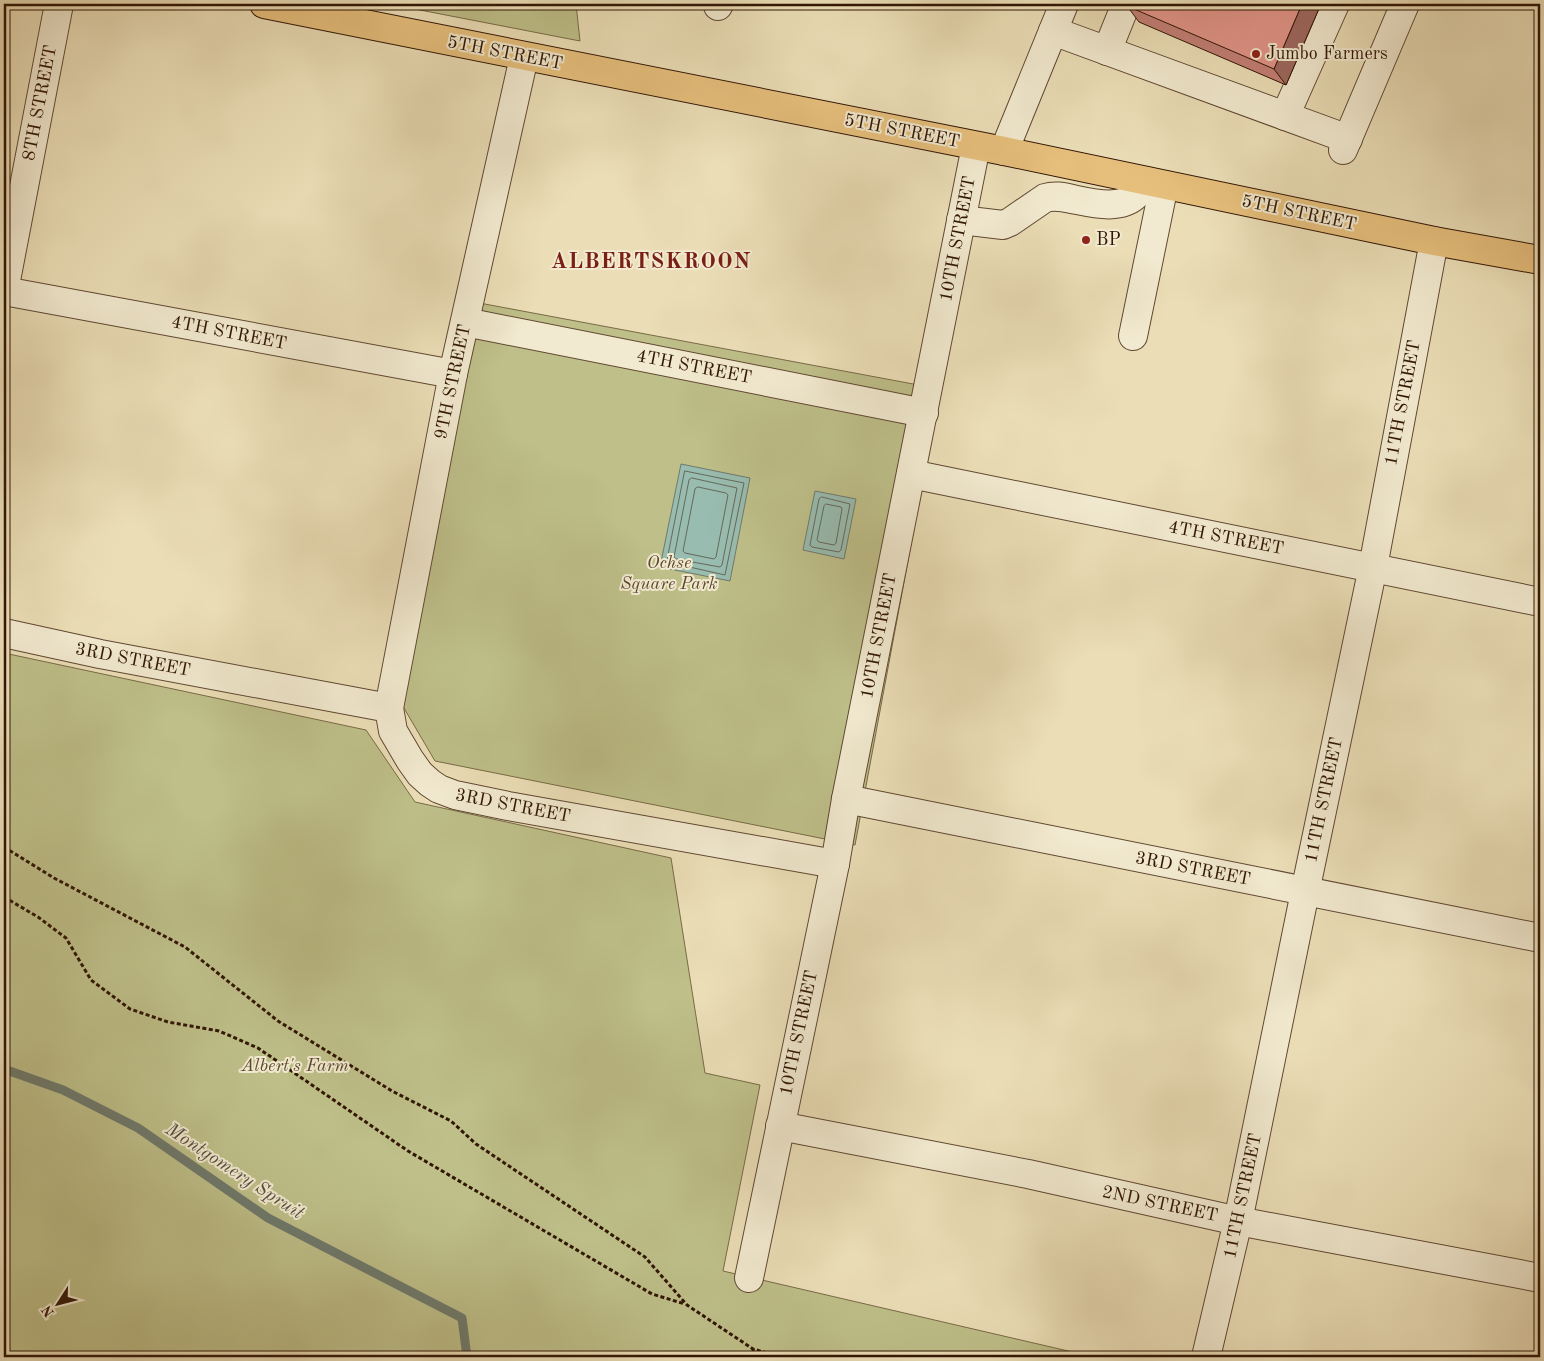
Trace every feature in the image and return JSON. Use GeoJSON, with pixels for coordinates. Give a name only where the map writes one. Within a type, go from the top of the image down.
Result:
{"type":"FeatureCollection","features":[{"type":"Feature","properties":{"kind":"main road","name":"5TH STREET"},"geometry":{"type":"LineString","coordinates":[[264,4],[1004,151],[1434,241],[1540,260]]}},
{"type":"Feature","properties":{"kind":"street","name":"8TH STREET"},"geometry":{"type":"LineString","coordinates":[[4,291],[59,4]]}},
{"type":"Feature","properties":{"kind":"street"},"geometry":{"type":"LineString","coordinates":[[1004,151],[1064,4]]}},
{"type":"Feature","properties":{"kind":"street"},"geometry":{"type":"LineString","coordinates":[[1107,51],[1126,4]]}},
{"type":"Feature","properties":{"kind":"street"},"geometry":{"type":"LineString","coordinates":[[1285,116],[1335,4]]}},
{"type":"Feature","properties":{"kind":"street"},"geometry":{"type":"LineString","coordinates":[[1053,31],[1285,116],[1345,145],[1405,4]]}},
{"type":"Feature","properties":{"kind":"street","name":"9TH STREET"},"geometry":{"type":"LineString","coordinates":[[389,708],[453,374],[524,57]]}},
{"type":"Feature","properties":{"kind":"street","name":"10TH STREET"},"geometry":{"type":"LineString","coordinates":[[750,1278],[835,864],[846,799],[976,146]]}},
{"type":"Feature","properties":{"kind":"street"},"geometry":{"type":"LineString","coordinates":[[961,220],[1003,225],[1051,196],[1060,196],[1094,204],[1118,204],[1128,201],[1155,183]]}},
{"type":"Feature","properties":{"kind":"street"},"geometry":{"type":"LineString","coordinates":[[1133,336],[1155,183]]}},
{"type":"Feature","properties":{"kind":"street","name":"11TH STREET"},"geometry":{"type":"LineString","coordinates":[[1206,1357],[1238,1221],[1304,892],[1373,568],[1434,241]]}},
{"type":"Feature","properties":{"kind":"street","name":"4TH STREET"},"geometry":{"type":"LineString","coordinates":[[4,291],[453,374]]}},
{"type":"Feature","properties":{"kind":"street","name":"4TH STREET"},"geometry":{"type":"LineString","coordinates":[[465,322],[924,413]]}},
{"type":"Feature","properties":{"kind":"street","name":"4TH STREET"},"geometry":{"type":"LineString","coordinates":[[911,474],[1540,602]]}},
{"type":"Feature","properties":{"kind":"street","name":"3RD STREET"},"geometry":{"type":"LineString","coordinates":[[4,633],[100,654],[389,708],[393,730],[420,774],[439,789],[455,795],[835,864]]}},
{"type":"Feature","properties":{"kind":"street","name":"3RD STREET"},"geometry":{"type":"LineString","coordinates":[[846,799],[1540,938]]}},
{"type":"Feature","properties":{"kind":"street","name":"2ND STREET"},"geometry":{"type":"LineString","coordinates":[[780,1126],[1028,1174],[1238,1221],[1540,1278]]}},
{"type":"Feature","properties":{"kind":"path"},"geometry":{"type":"LineString","coordinates":[[4,847],[54,878],[185,947],[278,1021],[392,1091],[451,1121],[476,1144],[645,1257],[687,1305],[753,1349],[782,1357]]}},
{"type":"Feature","properties":{"kind":"path"},"geometry":{"type":"LineString","coordinates":[[4,897],[38,917],[66,938],[91,980],[130,1009],[168,1022],[219,1032],[258,1048],[408,1150],[652,1294],[687,1305]]}},
{"type":"Feature","properties":{"kind":"path"},"geometry":{"type":"LineString","coordinates":[[753,1349],[754,1357]]}},
{"type":"Feature","properties":{"kind":"green space"},"geometry":{"type":"Polygon","coordinates":[[[389,4],[576,4],[580,41],[389,4]]]}},
{"type":"Feature","properties":{"kind":"green space","name":"Ochse Square Park"},"geometry":{"type":"Polygon","coordinates":[[[474,302],[940,389],[855,845],[435,761],[391,686],[474,302]]]}},
{"type":"Feature","properties":{"kind":"green space","name":"Albert's Farm"},"geometry":{"type":"Polygon","coordinates":[[[4,653],[366,730],[415,802],[671,858],[705,1073],[760,1085],[723,1271],[1094,1357],[4,1357],[4,653]]]}},
{"type":"Feature","properties":{"kind":"water"},"geometry":{"type":"Polygon","coordinates":[[[681,464],[750,478],[730,581],[660,567],[681,464]]]}},
{"type":"Feature","properties":{"kind":"water"},"geometry":{"type":"Polygon","coordinates":[[[815,491],[856,499],[844,559],[803,550],[815,491]]]}},
{"type":"Feature","properties":{"kind":"building","name":"Jumbo Farmers"},"geometry":{"type":"Polygon","coordinates":[[[1128,4],[1302,4],[1274,69],[1127,6],[1128,4]]]}},
{"type":"Feature","properties":{"kind":"waterway","name":"Montgomery Spruit"},"geometry":{"type":"LineString","coordinates":[[4,1069],[63,1090],[138,1128],[268,1218],[462,1318],[467,1357]]}},
{"type":"Feature","properties":{"kind":"place","name":"Jumbo Farmers"},"geometry":{"type":"Point","coordinates":[1256,54]}},
{"type":"Feature","properties":{"kind":"place","name":"BP"},"geometry":{"type":"Point","coordinates":[1086,240]}},
{"type":"Feature","properties":{"kind":"district","name":"ALBERTSKROON"},"geometry":{"type":"Point","coordinates":[651,262]}}]}
